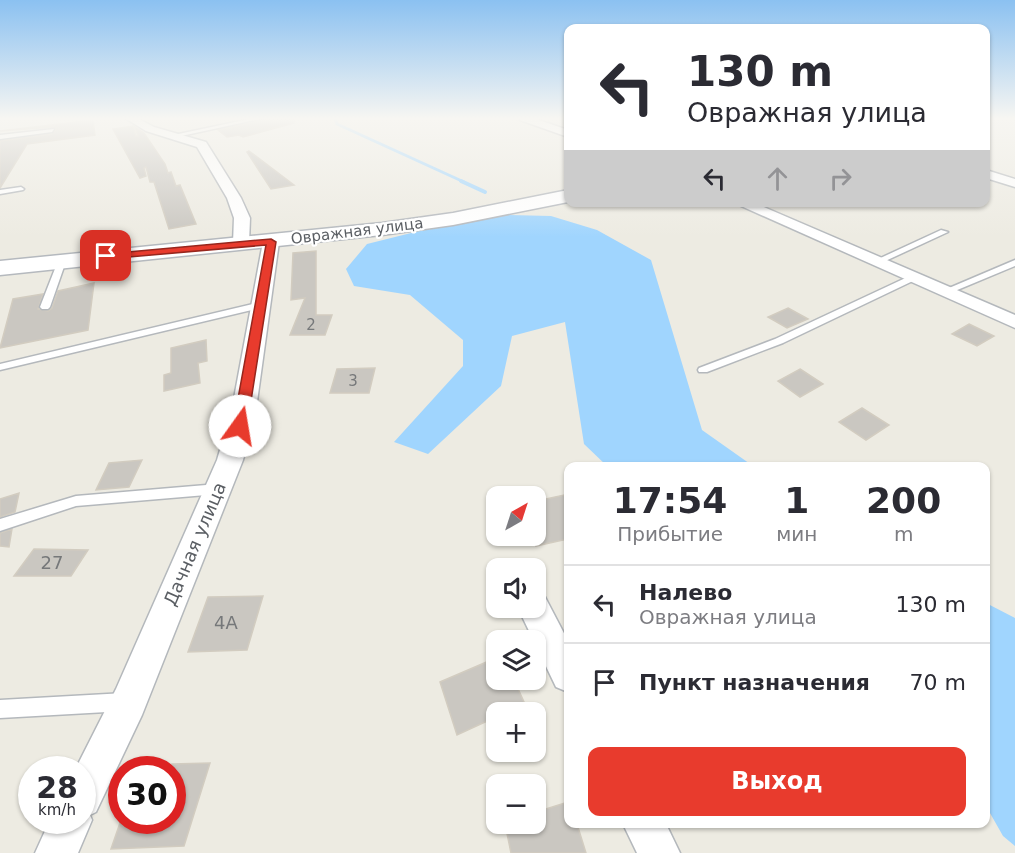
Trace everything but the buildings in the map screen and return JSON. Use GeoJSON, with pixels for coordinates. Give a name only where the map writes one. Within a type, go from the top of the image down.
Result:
{"type":"FeatureCollection","features":[{"type":"Feature","properties":{"kind":"street"},"geometry":{"type":"LineString","coordinates":[[210,158],[234,198],[242,218],[241,243]]}},
{"type":"Feature","properties":{"kind":"street"},"geometry":{"type":"LineString","coordinates":[[990,175],[1012,180]]}},
{"type":"Feature","properties":{"kind":"street","name":"Овражная улица"},"geometry":{"type":"LineString","coordinates":[[0,268],[241,243],[271,242],[453,219],[564,197]]}},
{"type":"Feature","properties":{"kind":"street"},"geometry":{"type":"LineString","coordinates":[[751,207],[1015,322]]}},
{"type":"Feature","properties":{"kind":"street","name":"Дачная улица"},"geometry":{"type":"LineString","coordinates":[[96,769],[129,702],[231,460],[244,409],[271,242]]}},
{"type":"Feature","properties":{"kind":"street"},"geometry":{"type":"LineString","coordinates":[[539,618],[564,667]]}},
{"type":"Feature","properties":{"kind":"street"},"geometry":{"type":"LineString","coordinates":[[646,828],[659,853]]}},
{"type":"Feature","properties":{"kind":"street"},"geometry":{"type":"LineString","coordinates":[[56,853],[65,834]]}},
{"type":"Feature","properties":{"kind":"lane"},"geometry":{"type":"LineString","coordinates":[[0,192],[21,189]]}},
{"type":"Feature","properties":{"kind":"lane"},"geometry":{"type":"LineString","coordinates":[[878,261],[944,232]]}},
{"type":"Feature","properties":{"kind":"lane"},"geometry":{"type":"LineString","coordinates":[[45,306],[62,261]]}},
{"type":"Feature","properties":{"kind":"lane"},"geometry":{"type":"LineString","coordinates":[[947,291],[1015,263]]}},
{"type":"Feature","properties":{"kind":"lane"},"geometry":{"type":"LineString","coordinates":[[703,370],[779,341],[914,277]]}},
{"type":"Feature","properties":{"kind":"lane"},"geometry":{"type":"LineString","coordinates":[[0,367],[261,305]]}},
{"type":"Feature","properties":{"kind":"lane"},"geometry":{"type":"LineString","coordinates":[[0,525],[76,501],[218,489]]}},
{"type":"Feature","properties":{"kind":"lane"},"geometry":{"type":"LineString","coordinates":[[0,709],[129,702]]}},
{"type":"Feature","properties":{"kind":"water"},"geometry":{"type":"Polygon","coordinates":[[[509,215],[551,216],[597,230],[651,260],[702,430],[747,462],[603,462],[584,444],[565,322],[512,336],[501,386],[428,454],[394,442],[463,366],[463,340],[410,295],[354,286],[346,269],[367,244],[415,232],[509,215]]]}},
{"type":"Feature","properties":{"kind":"water"},"geometry":{"type":"Polygon","coordinates":[[[990,605],[1015,618],[1015,846],[1003,836],[990,813],[990,605]]]}},
{"type":"Feature","properties":{"kind":"waterway"},"geometry":{"type":"LineString","coordinates":[[411,158],[464,182]]}},
{"type":"Feature","properties":{"kind":"waterway"},"geometry":{"type":"LineString","coordinates":[[461,181],[485,192]]}},
{"type":"Feature","properties":{"kind":"route"},"geometry":{"type":"LineString","coordinates":[[106,256],[271,242],[240,426]]}}]}
